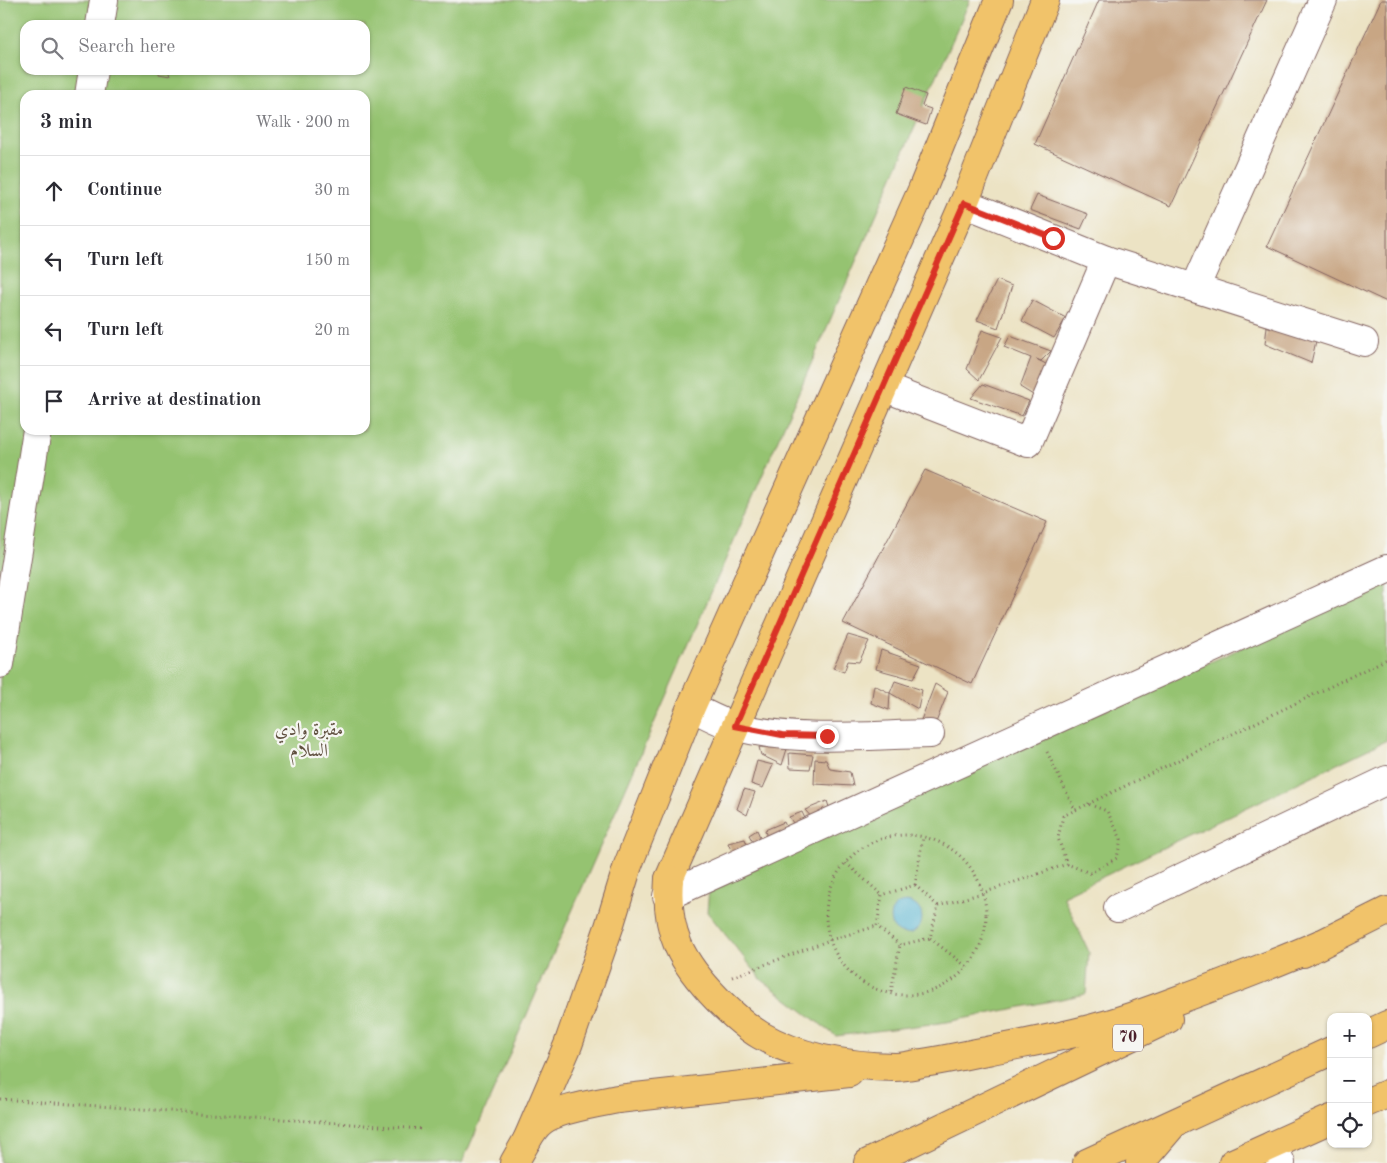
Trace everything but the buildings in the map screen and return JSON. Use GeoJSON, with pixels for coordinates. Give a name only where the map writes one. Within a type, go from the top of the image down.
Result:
{"type":"FeatureCollection","features":[{"type":"Feature","properties":{"kind":"main road"},"geometry":{"type":"LineString","coordinates":[[521,1152],[568,1045],[609,927],[628,865],[691,707],[922,190],[999,0]]}},
{"type":"Feature","properties":{"kind":"main road"},"geometry":{"type":"LineString","coordinates":[[898,1067],[870,1066],[813,1058],[758,1034],[736,1017],[705,987],[679,950],[668,913],[668,887],[735,726],[964,203],[1044,0]]}},
{"type":"Feature","properties":{"kind":"main road","name":"70"},"geometry":{"type":"LineString","coordinates":[[868,1163],[1052,1076],[1387,911]]}},
{"type":"Feature","properties":{"kind":"main road"},"geometry":{"type":"LineString","coordinates":[[521,1152],[535,1128],[543,1120],[583,1107],[618,1099],[898,1067],[1027,1043],[1101,1026],[1147,1011],[1235,979],[1320,944]]}},
{"type":"Feature","properties":{"kind":"main road"},"geometry":{"type":"LineString","coordinates":[[1372,1032],[1387,1025]]}},
{"type":"Feature","properties":{"kind":"main road"},"geometry":{"type":"LineString","coordinates":[[1086,1163],[1327,1053]]}},
{"type":"Feature","properties":{"kind":"main road"},"geometry":{"type":"LineString","coordinates":[[1372,1100],[1387,1094]]}},
{"type":"Feature","properties":{"kind":"main road"},"geometry":{"type":"LineString","coordinates":[[1140,1163],[1177,1121]]}},
{"type":"Feature","properties":{"kind":"main road"},"geometry":{"type":"LineString","coordinates":[[1233,1163],[1277,1154],[1327,1122]]}},
{"type":"Feature","properties":{"kind":"street"},"geometry":{"type":"LineString","coordinates":[[101,20],[104,0]]}},
{"type":"Feature","properties":{"kind":"street"},"geometry":{"type":"LineString","coordinates":[[1195,288],[1322,0]]}},
{"type":"Feature","properties":{"kind":"street"},"geometry":{"type":"LineString","coordinates":[[90,90],[92,75]]}},
{"type":"Feature","properties":{"kind":"street"},"geometry":{"type":"LineString","coordinates":[[964,203],[1106,260],[1364,342]]}},
{"type":"Feature","properties":{"kind":"street"},"geometry":{"type":"LineString","coordinates":[[884,387],[1028,443],[1106,260]]}},
{"type":"Feature","properties":{"kind":"street"},"geometry":{"type":"LineString","coordinates":[[0,664],[36,435]]}},
{"type":"Feature","properties":{"kind":"street"},"geometry":{"type":"LineString","coordinates":[[668,887],[1036,729],[1387,569]]}},
{"type":"Feature","properties":{"kind":"street"},"geometry":{"type":"LineString","coordinates":[[691,707],[735,726],[782,735],[930,734]]}},
{"type":"Feature","properties":{"kind":"street"},"geometry":{"type":"LineString","coordinates":[[1118,908],[1386,783]]}},
{"type":"Feature","properties":{"kind":"path"},"geometry":{"type":"LineString","coordinates":[[1067,864],[1058,838],[1062,816],[1387,659]]}},
{"type":"Feature","properties":{"kind":"path"},"geometry":{"type":"LineString","coordinates":[[1036,729],[1075,810]]}},
{"type":"Feature","properties":{"kind":"path"},"geometry":{"type":"LineString","coordinates":[[938,906],[983,893],[1067,864],[1090,873],[1117,858],[1121,839],[1107,810],[1088,804]]}},
{"type":"Feature","properties":{"kind":"path"},"geometry":{"type":"LineString","coordinates":[[910,834],[923,837],[937,840],[961,855],[978,877],[986,903],[986,931],[976,956],[967,967],[957,977],[933,991],[908,995],[882,991],[860,980],[841,962],[830,940],[826,915],[830,889],[842,867],[860,849],[883,838],[910,834]]}},
{"type":"Feature","properties":{"kind":"path"},"geometry":{"type":"LineString","coordinates":[[915,885],[923,837]]}},
{"type":"Feature","properties":{"kind":"path"},"geometry":{"type":"LineString","coordinates":[[846,862],[882,895]]}},
{"type":"Feature","properties":{"kind":"path"},"geometry":{"type":"LineString","coordinates":[[882,895],[915,885]]}},
{"type":"Feature","properties":{"kind":"path"},"geometry":{"type":"LineString","coordinates":[[915,885],[938,906]]}},
{"type":"Feature","properties":{"kind":"path"},"geometry":{"type":"LineString","coordinates":[[877,926],[882,895]]}},
{"type":"Feature","properties":{"kind":"path"},"geometry":{"type":"LineString","coordinates":[[930,938],[938,906]]}},
{"type":"Feature","properties":{"kind":"path"},"geometry":{"type":"LineString","coordinates":[[705,987],[830,940],[877,926]]}},
{"type":"Feature","properties":{"kind":"path"},"geometry":{"type":"LineString","coordinates":[[877,926],[900,945]]}},
{"type":"Feature","properties":{"kind":"path"},"geometry":{"type":"LineString","coordinates":[[930,938],[967,967]]}},
{"type":"Feature","properties":{"kind":"path"},"geometry":{"type":"LineString","coordinates":[[900,945],[930,938]]}},
{"type":"Feature","properties":{"kind":"path"},"geometry":{"type":"LineString","coordinates":[[891,992],[900,945]]}},
{"type":"Feature","properties":{"kind":"path"},"geometry":{"type":"LineString","coordinates":[[0,1099],[422,1129]]}},
{"type":"Feature","properties":{"kind":"green space","name":"مقبرة وادي السلام"},"geometry":{"type":"Polygon","coordinates":[[[0,0],[970,0],[462,1163],[0,1163],[0,0]]]}},
{"type":"Feature","properties":{"kind":"green space"},"geometry":{"type":"Polygon","coordinates":[[[1387,582],[1387,740],[1063,896],[1089,952],[1086,994],[947,1022],[836,1036],[762,980],[707,912],[709,889],[1387,582]]]}},
{"type":"Feature","properties":{"kind":"water"},"geometry":{"type":"Polygon","coordinates":[[[906,902],[912,903],[917,907],[921,912],[921,924],[917,929],[912,933],[906,934],[900,933],[895,929],[891,924],[890,918],[891,912],[895,907],[900,903],[906,902]]]}},
{"type":"Feature","properties":{"kind":"route"},"geometry":{"type":"LineString","coordinates":[[827,736],[782,735],[735,726],[964,203],[1053,238]]}}]}
